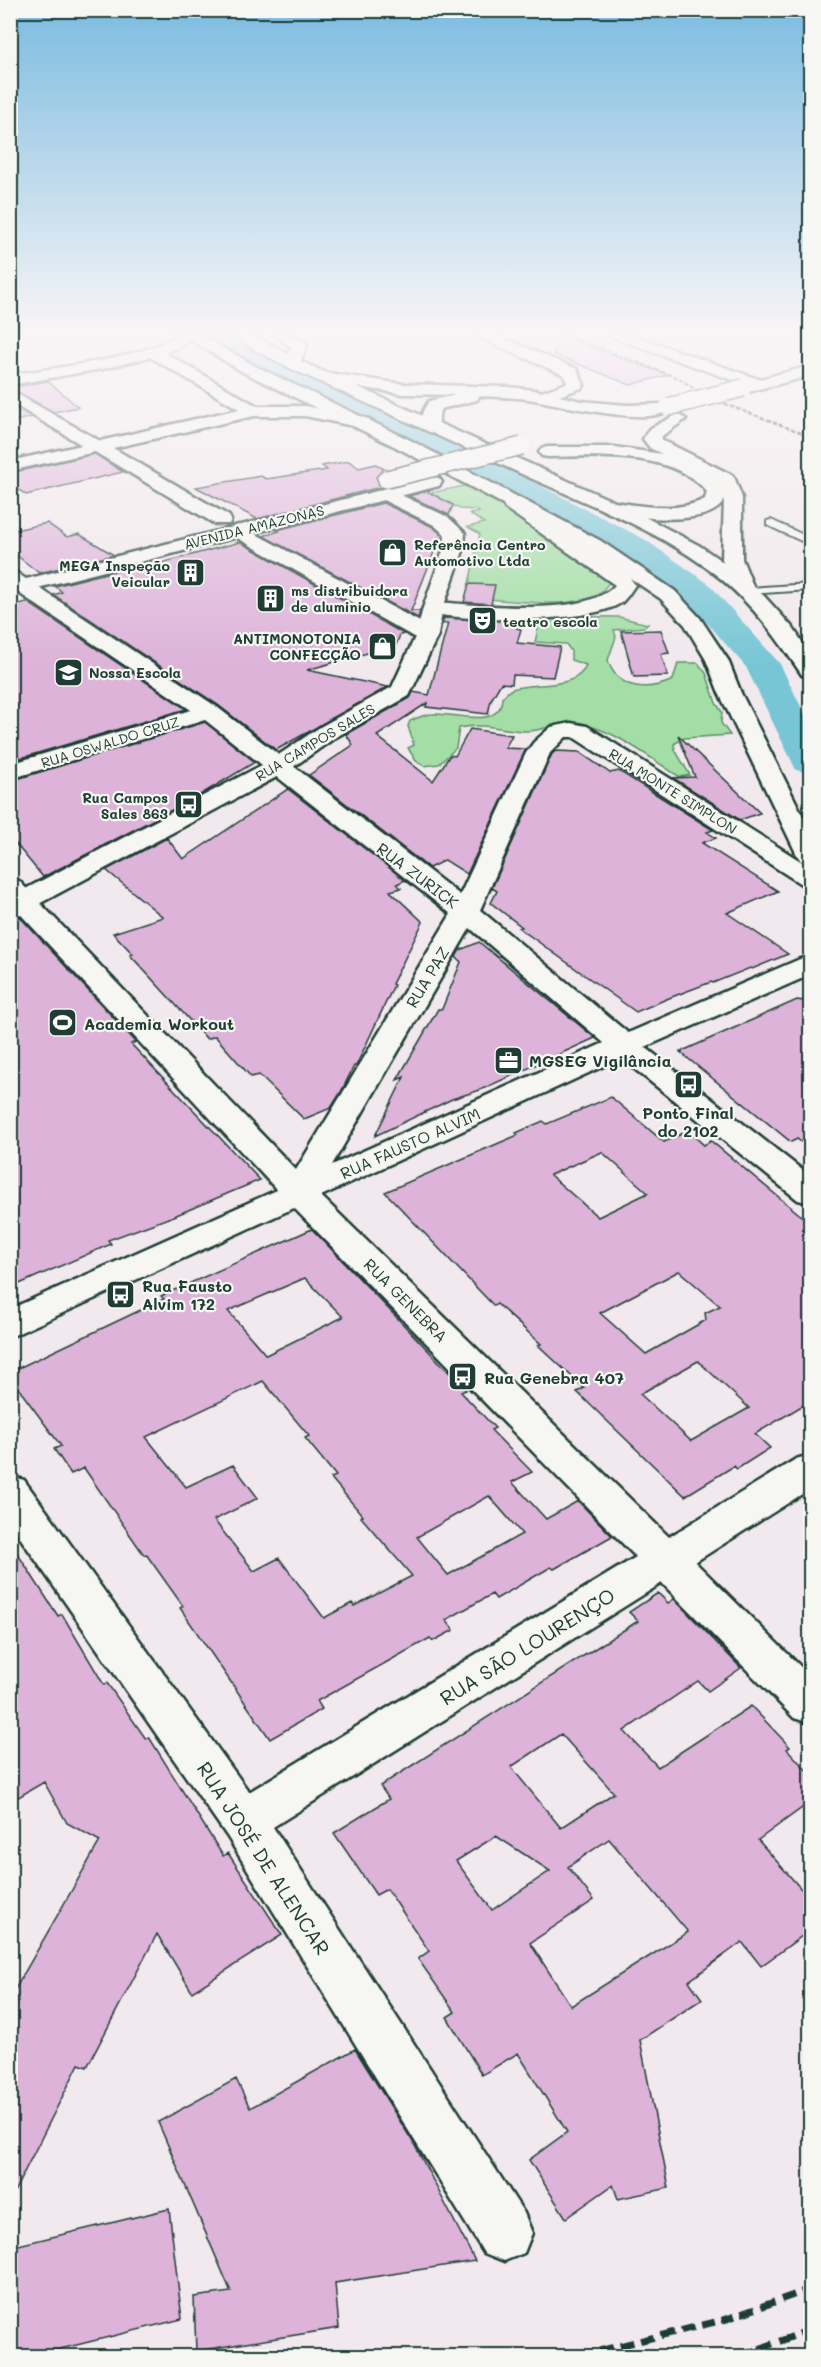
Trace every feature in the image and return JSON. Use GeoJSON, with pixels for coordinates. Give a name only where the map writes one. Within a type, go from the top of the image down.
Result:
{"type":"FeatureCollection","features":[{"type":"Feature","properties":{"kind":"street"},"geometry":{"type":"LineString","coordinates":[[95,444],[231,525],[427,635]]}},
{"type":"Feature","properties":{"kind":"street"},"geometry":{"type":"LineString","coordinates":[[10,466],[105,444]]}},
{"type":"Feature","properties":{"kind":"street"},"geometry":{"type":"LineString","coordinates":[[403,444],[594,545],[668,595],[693,622],[717,660],[730,693],[810,855]]}},
{"type":"Feature","properties":{"kind":"street"},"geometry":{"type":"LineString","coordinates":[[474,444],[614,508],[682,542],[746,589],[795,644],[810,670]]}},
{"type":"Feature","properties":{"kind":"street","name":"AVENIDA AMAZONAS"},"geometry":{"type":"LineString","coordinates":[[13,581],[386,487],[532,444]]}},
{"type":"Feature","properties":{"kind":"street","name":"AVENIDA AMAZONAS"},"geometry":{"type":"LineString","coordinates":[[386,487],[433,482],[535,444]]}},
{"type":"Feature","properties":{"kind":"street"},"geometry":{"type":"LineString","coordinates":[[570,444],[657,458],[678,465],[706,479],[716,492],[714,502],[706,507],[684,512],[614,508]]}},
{"type":"Feature","properties":{"kind":"street"},"geometry":{"type":"LineString","coordinates":[[657,444],[726,479],[732,488],[735,503],[731,525],[732,559],[746,589]]}},
{"type":"Feature","properties":{"kind":"street","name":"RUA CAMPOS SALES"},"geometry":{"type":"LineString","coordinates":[[15,899],[277,767],[328,732],[400,691],[427,635],[433,608],[454,548],[454,533],[441,521],[386,487]]}},
{"type":"Feature","properties":{"kind":"street"},"geometry":{"type":"LineString","coordinates":[[433,608],[568,612],[600,605],[623,591],[625,585],[621,579],[506,500]]}},
{"type":"Feature","properties":{"kind":"street","name":"RUA ZURICK"},"geometry":{"type":"LineString","coordinates":[[13,581],[209,712],[277,767],[466,911],[624,1045],[810,1192]]}},
{"type":"Feature","properties":{"kind":"street","name":"RUA OSWALDO CRUZ"},"geometry":{"type":"LineString","coordinates":[[10,772],[209,712]]}},
{"type":"Feature","properties":{"kind":"street","name":"RUA MONTE SIMPLON"},"geometry":{"type":"LineString","coordinates":[[538,753],[549,737],[558,731],[567,729],[579,731],[810,878]]}},
{"type":"Feature","properties":{"kind":"street","name":"RUA PAZ"},"geometry":{"type":"LineString","coordinates":[[299,1193],[466,911],[538,753]]}},
{"type":"Feature","properties":{"kind":"street","name":"RUA GENEBRA"},"geometry":{"type":"LineString","coordinates":[[15,899],[299,1193],[810,1704]]}},
{"type":"Feature","properties":{"kind":"street","name":"RUA FAUSTO ALVIM"},"geometry":{"type":"LineString","coordinates":[[10,1324],[624,1045],[810,965]]}},
{"type":"Feature","properties":{"kind":"street","name":"RUA SÃO LOURENÇO"},"geometry":{"type":"LineString","coordinates":[[243,1821],[810,1470]]}},
{"type":"Feature","properties":{"kind":"street","name":"RUA JOSÉ DE ALENCAR"},"geometry":{"type":"LineString","coordinates":[[10,1491],[243,1821],[504,2233]]}},
{"type":"Feature","properties":{"kind":"lane"},"geometry":{"type":"LineString","coordinates":[[771,523],[810,542]]}},
{"type":"Feature","properties":{"kind":"lane"},"geometry":{"type":"LineString","coordinates":[[746,589],[789,590],[810,587]]}},
{"type":"Feature","properties":{"kind":"lane"},"geometry":{"type":"LineString","coordinates":[[764,608],[789,590]]}},
{"type":"Feature","properties":{"kind":"green space"},"geometry":{"type":"Polygon","coordinates":[[[469,485],[502,503],[612,578],[593,598],[565,603],[466,597],[480,534],[468,527],[484,523],[470,514],[479,512],[477,510],[460,509],[430,493],[469,485]]]}},
{"type":"Feature","properties":{"kind":"green space"},"geometry":{"type":"Polygon","coordinates":[[[543,616],[619,617],[648,624],[644,627],[614,630],[616,637],[608,660],[612,670],[626,683],[644,687],[673,680],[678,663],[698,663],[706,673],[716,703],[722,712],[721,723],[730,735],[684,738],[674,744],[675,750],[690,775],[680,777],[627,742],[583,724],[569,723],[528,731],[486,726],[459,728],[456,748],[439,764],[424,766],[416,761],[408,748],[414,745],[408,726],[410,721],[433,714],[485,717],[500,708],[502,698],[512,689],[565,682],[581,673],[586,665],[571,660],[571,651],[566,644],[535,642],[538,629],[532,620],[543,616]]]}},
{"type":"Feature","properties":{"kind":"building"},"geometry":{"type":"Polygon","coordinates":[[[95,454],[123,472],[26,495],[10,483],[10,473],[95,454]]]}},
{"type":"Feature","properties":{"kind":"building"},"geometry":{"type":"Polygon","coordinates":[[[349,461],[359,468],[376,464],[384,469],[376,477],[380,487],[257,519],[196,487],[261,476],[266,479],[327,470],[322,466],[349,461]]]}},
{"type":"Feature","properties":{"kind":"building"},"geometry":{"type":"Polygon","coordinates":[[[427,491],[453,505],[449,515],[409,496],[427,491]]]}},
{"type":"Feature","properties":{"kind":"building"},"geometry":{"type":"Polygon","coordinates":[[[383,503],[433,527],[441,534],[411,611],[420,611],[418,618],[263,536],[279,531],[277,530],[383,503]]]}},
{"type":"Feature","properties":{"kind":"building"},"geometry":{"type":"Polygon","coordinates":[[[47,523],[67,537],[79,534],[114,555],[39,573],[10,550],[10,531],[47,523]]]}},
{"type":"Feature","properties":{"kind":"building"},"geometry":{"type":"Polygon","coordinates":[[[240,542],[404,634],[400,635],[396,645],[307,670],[388,687],[276,750],[218,705],[54,595],[62,592],[55,586],[134,566],[139,569],[240,542]]]}},
{"type":"Feature","properties":{"kind":"building"},"geometry":{"type":"Polygon","coordinates":[[[469,584],[495,585],[491,604],[464,602],[469,584]]]}},
{"type":"Feature","properties":{"kind":"building"},"geometry":{"type":"Polygon","coordinates":[[[27,602],[186,709],[21,758],[10,748],[10,606],[27,602]]]}},
{"type":"Feature","properties":{"kind":"building"},"geometry":{"type":"Polygon","coordinates":[[[444,618],[516,621],[516,628],[521,629],[517,643],[560,647],[553,677],[513,675],[512,684],[501,683],[491,700],[488,714],[426,707],[427,703],[377,736],[433,781],[450,755],[455,756],[470,729],[512,735],[505,748],[526,749],[467,874],[445,860],[429,868],[309,775],[353,745],[346,734],[410,698],[413,692],[429,695],[448,623],[442,624],[444,618]]]}},
{"type":"Feature","properties":{"kind":"building"},"geometry":{"type":"Polygon","coordinates":[[[661,630],[669,653],[661,654],[668,676],[634,677],[621,631],[661,630]]]}},
{"type":"Feature","properties":{"kind":"building"},"geometry":{"type":"Polygon","coordinates":[[[205,722],[255,762],[195,798],[43,877],[10,837],[10,781],[205,722]]]}},
{"type":"Feature","properties":{"kind":"building"},"geometry":{"type":"Polygon","coordinates":[[[678,735],[760,813],[740,820],[673,778],[695,777],[678,735]]]}},
{"type":"Feature","properties":{"kind":"building"},"geometry":{"type":"Polygon","coordinates":[[[556,751],[579,752],[610,773],[619,771],[713,830],[707,832],[716,838],[702,843],[778,891],[727,913],[788,954],[636,1012],[519,928],[522,927],[491,903],[497,891],[492,888],[552,754],[556,751]]]}},
{"type":"Feature","properties":{"kind":"building"},"geometry":{"type":"Polygon","coordinates":[[[288,789],[405,880],[397,884],[401,888],[390,891],[423,922],[392,984],[394,985],[356,1066],[341,1092],[331,1108],[304,1119],[259,1075],[251,1077],[215,1036],[207,1039],[130,955],[133,954],[113,933],[163,917],[106,870],[167,838],[183,859],[288,789]]]}},
{"type":"Feature","properties":{"kind":"building"},"geometry":{"type":"Polygon","coordinates":[[[19,916],[136,1042],[131,1044],[260,1180],[174,1216],[108,1240],[111,1244],[10,1288],[10,918],[19,916]]]}},
{"type":"Feature","properties":{"kind":"building"},"geometry":{"type":"Polygon","coordinates":[[[479,942],[595,1038],[480,1090],[452,1099],[375,1136],[404,1077],[397,1080],[438,1009],[442,1009],[461,962],[456,957],[460,950],[479,942]]]}},
{"type":"Feature","properties":{"kind":"building"},"geometry":{"type":"Polygon","coordinates":[[[797,1000],[810,1002],[810,1149],[797,1139],[791,1142],[680,1052],[797,1000]]]}},
{"type":"Feature","properties":{"kind":"building"},"geometry":{"type":"Polygon","coordinates":[[[611,1097],[664,1142],[688,1131],[704,1145],[711,1141],[810,1223],[810,1401],[755,1434],[770,1448],[737,1469],[734,1466],[685,1496],[577,1392],[584,1388],[538,1345],[541,1344],[497,1304],[494,1306],[385,1192],[518,1135],[516,1133],[543,1121],[547,1124],[611,1097]],[[602,1152],[550,1175],[598,1217],[648,1193],[602,1152]],[[679,1271],[600,1313],[646,1354],[706,1320],[705,1313],[720,1306],[679,1271]],[[698,1361],[640,1394],[691,1441],[749,1408],[698,1361]]]}},
{"type":"Feature","properties":{"kind":"building"},"geometry":{"type":"Polygon","coordinates":[[[312,1229],[466,1390],[461,1392],[495,1428],[491,1430],[532,1472],[512,1482],[546,1519],[578,1501],[612,1536],[554,1569],[551,1567],[496,1599],[492,1594],[446,1620],[454,1630],[433,1641],[430,1638],[317,1701],[322,1709],[270,1739],[180,1608],[183,1606],[146,1554],[144,1555],[84,1468],[71,1474],[54,1449],[61,1446],[10,1377],[10,1372],[164,1299],[161,1296],[312,1229]],[[305,1278],[228,1311],[266,1355],[343,1317],[305,1278]],[[263,1381],[146,1437],[186,1487],[233,1465],[258,1498],[214,1520],[254,1571],[279,1558],[324,1618],[352,1603],[354,1606],[412,1576],[331,1478],[336,1476],[305,1438],[309,1436],[263,1381]],[[489,1496],[417,1537],[448,1575],[522,1534],[489,1496]]]}},
{"type":"Feature","properties":{"kind":"building"},"geometry":{"type":"Polygon","coordinates":[[[10,1542],[58,1616],[62,1614],[104,1685],[107,1683],[146,1739],[149,1737],[223,1856],[228,1853],[282,1935],[192,1992],[157,1934],[87,2067],[79,2064],[10,2200],[10,1998],[100,1841],[67,1823],[44,1782],[10,1802],[10,1542]]]}},
{"type":"Feature","properties":{"kind":"building"},"geometry":{"type":"Polygon","coordinates":[[[658,1593],[668,1603],[674,1599],[741,1668],[708,1691],[698,1681],[624,1731],[658,1767],[751,1706],[790,1747],[787,1749],[810,1774],[810,1802],[758,1840],[810,1899],[810,1930],[761,1966],[742,1942],[689,1981],[702,1999],[640,2040],[669,2188],[618,2199],[613,2185],[566,2218],[529,2160],[567,2132],[518,2053],[482,2075],[447,2017],[455,2012],[418,1959],[429,1951],[387,1889],[376,1895],[334,1833],[389,1799],[380,1786],[638,1621],[629,1612],[658,1593]],[[561,1734],[511,1767],[561,1828],[614,1793],[561,1734]],[[496,1836],[456,1861],[492,1910],[550,1871],[496,1836]],[[609,1839],[568,1867],[594,1900],[530,1943],[571,2006],[688,1932],[609,1839]]]}},
{"type":"Feature","properties":{"kind":"building"},"geometry":{"type":"Polygon","coordinates":[[[355,2049],[413,2142],[475,2261],[335,2283],[339,2328],[196,2351],[194,2297],[231,2292],[158,2122],[236,2079],[250,2108],[355,2049]]]}},
{"type":"Feature","properties":{"kind":"building"},"geometry":{"type":"Polygon","coordinates":[[[169,2209],[182,2319],[32,2356],[10,2356],[10,2247],[169,2209]]]}},
{"type":"Feature","properties":{"kind":"waterway"},"geometry":{"type":"LineString","coordinates":[[437,444],[633,546],[697,591],[762,664],[810,762]]}},
{"type":"Feature","properties":{"kind":"railway"},"geometry":{"type":"LineString","coordinates":[[579,2356],[727,2319],[810,2289]]}},
{"type":"Feature","properties":{"kind":"railway"},"geometry":{"type":"LineString","coordinates":[[740,2356],[810,2330]]}},
{"type":"Feature","properties":{"kind":"place","name":"Referência Centro Automotivo Ltda"},"geometry":{"type":"Point","coordinates":[393,552]}},
{"type":"Feature","properties":{"kind":"place","name":"MEGA Inspeção Veicular"},"geometry":{"type":"Point","coordinates":[191,573]}},
{"type":"Feature","properties":{"kind":"place","name":"ms distribuidora de aluminio"},"geometry":{"type":"Point","coordinates":[270,598]}},
{"type":"Feature","properties":{"kind":"place","name":"teatro escola"},"geometry":{"type":"Point","coordinates":[482,621]}},
{"type":"Feature","properties":{"kind":"place","name":"ANTIMONOTONIA CONFECÇÃO"},"geometry":{"type":"Point","coordinates":[382,646]}},
{"type":"Feature","properties":{"kind":"place","name":"Nossa Escola"},"geometry":{"type":"Point","coordinates":[68,672]}},
{"type":"Feature","properties":{"kind":"place","name":"Rua Campos Sales 863"},"geometry":{"type":"Point","coordinates":[189,805]}},
{"type":"Feature","properties":{"kind":"place","name":"Academia Workout"},"geometry":{"type":"Point","coordinates":[63,1023]}},
{"type":"Feature","properties":{"kind":"place","name":"MGSEG Vigilância"},"geometry":{"type":"Point","coordinates":[508,1060]}},
{"type":"Feature","properties":{"kind":"place","name":"Ponto Final do 2102"},"geometry":{"type":"Point","coordinates":[688,1084]}},
{"type":"Feature","properties":{"kind":"place","name":"Rua Fausto Alvim 172"},"geometry":{"type":"Point","coordinates":[121,1294]}},
{"type":"Feature","properties":{"kind":"place","name":"Rua Genebra 407"},"geometry":{"type":"Point","coordinates":[463,1377]}}]}
